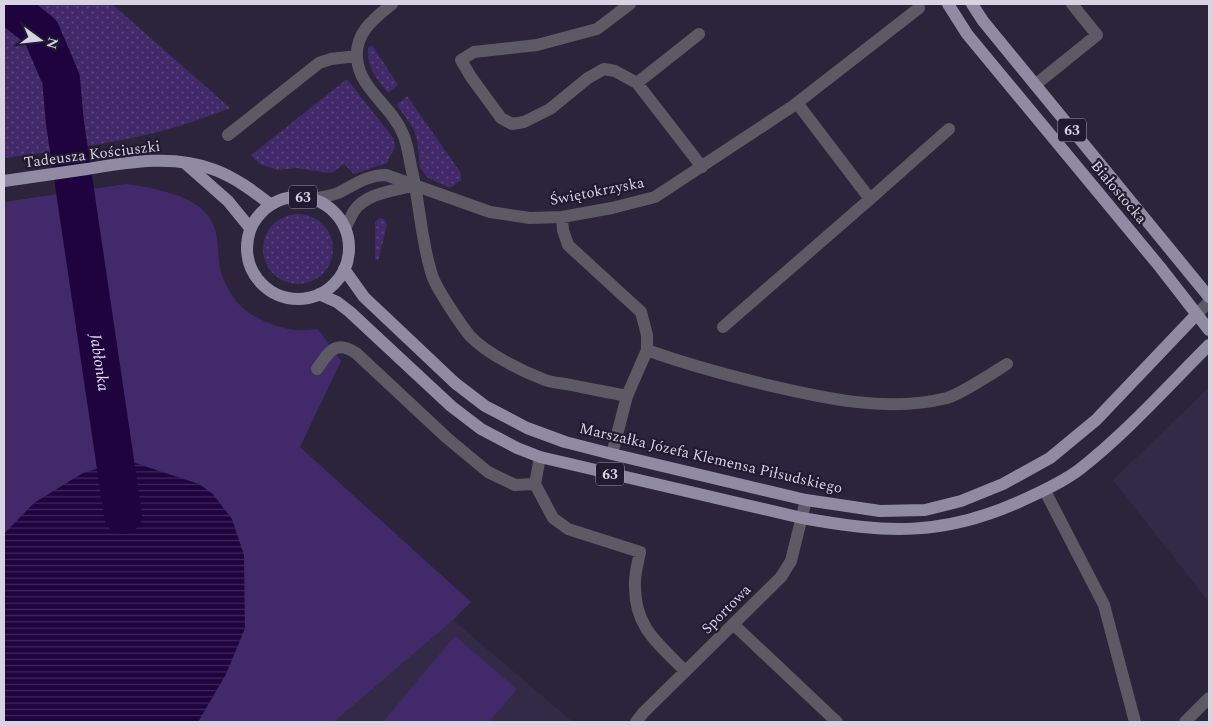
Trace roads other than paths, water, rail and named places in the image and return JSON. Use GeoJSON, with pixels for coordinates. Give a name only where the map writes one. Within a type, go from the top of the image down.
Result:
{"type":"FeatureCollection","features":[{"type":"Feature","properties":{"kind":"main road","name":"Białostocka"},"geometry":{"type":"LineString","coordinates":[[948,4],[966,34],[1209,330]]}},
{"type":"Feature","properties":{"kind":"main road","name":"Białostocka"},"geometry":{"type":"LineString","coordinates":[[972,4],[983,21],[1209,297]]}},
{"type":"Feature","properties":{"kind":"main road","name":"Tadeusza Kościuszki"},"geometry":{"type":"LineString","coordinates":[[4,181],[157,160],[183,162],[215,170],[242,183],[270,204]]}},
{"type":"Feature","properties":{"kind":"main road"},"geometry":{"type":"LineString","coordinates":[[183,162],[228,201],[250,228]]}},
{"type":"Feature","properties":{"kind":"main road","name":"63"},"geometry":{"type":"LineString","coordinates":[[299,196],[314,199],[328,206],[338,216],[345,228],[348,256],[344,268],[330,288],[319,294],[306,298],[292,299],[279,296],[262,285],[251,268],[247,255],[250,228],[255,219],[270,204],[284,198],[299,196]]}},
{"type":"Feature","properties":{"kind":"main road","name":"Marszałka Józefa Klemensa Piłsudskiego"},"geometry":{"type":"LineString","coordinates":[[344,268],[350,279],[370,303],[455,383],[485,406],[526,428],[565,442],[806,500],[880,511],[925,510],[961,501],[1003,484],[1050,458],[1096,420],[1196,315]]}},
{"type":"Feature","properties":{"kind":"main road","name":"63"},"geometry":{"type":"LineString","coordinates":[[319,294],[337,302],[350,312],[451,406],[481,429],[540,458],[802,518],[887,530],[923,529],[953,525],[998,512],[1045,491],[1079,470],[1113,441],[1209,345]]}},
{"type":"Feature","properties":{"kind":"street"},"geometry":{"type":"LineString","coordinates":[[392,4],[370,22],[362,32],[356,56],[365,82],[399,124],[404,136],[415,186],[422,236],[432,277],[471,336],[500,359],[546,380],[627,396]]}},
{"type":"Feature","properties":{"kind":"street"},"geometry":{"type":"LineString","coordinates":[[630,4],[597,30],[537,45],[474,52],[461,60],[501,118],[512,124],[524,122],[550,109],[588,78],[604,69],[615,71],[637,83],[702,167]]}},
{"type":"Feature","properties":{"kind":"street"},"geometry":{"type":"LineString","coordinates":[[1035,85],[1097,35],[1072,4]]}},
{"type":"Feature","properties":{"kind":"street","name":"Świętokrzyska"},"geometry":{"type":"LineString","coordinates":[[314,199],[336,194],[360,180],[376,175],[386,175],[490,212],[530,218],[562,217],[612,208],[655,197],[795,105],[919,8]]}},
{"type":"Feature","properties":{"kind":"street"},"geometry":{"type":"LineString","coordinates":[[637,83],[699,34]]}},
{"type":"Feature","properties":{"kind":"street"},"geometry":{"type":"LineString","coordinates":[[228,135],[319,63],[331,59],[356,56]]}},
{"type":"Feature","properties":{"kind":"street"},"geometry":{"type":"LineString","coordinates":[[795,105],[870,199]]}},
{"type":"Feature","properties":{"kind":"street"},"geometry":{"type":"LineString","coordinates":[[723,328],[949,129]]}},
{"type":"Feature","properties":{"kind":"street"},"geometry":{"type":"LineString","coordinates":[[345,228],[355,210],[363,201],[373,196],[415,186]]}},
{"type":"Feature","properties":{"kind":"street"},"geometry":{"type":"LineString","coordinates":[[562,217],[563,230],[568,245],[641,312],[647,335],[646,350],[627,396],[612,454]]}},
{"type":"Feature","properties":{"kind":"street","name":"Marszałka Józefa Klemensa Piłsudskiego"},"geometry":{"type":"LineString","coordinates":[[1196,315],[1209,302]]}},
{"type":"Feature","properties":{"kind":"street"},"geometry":{"type":"LineString","coordinates":[[317,369],[328,353],[337,347],[348,347],[447,438],[488,472],[515,485],[536,484]]}},
{"type":"Feature","properties":{"kind":"street"},"geometry":{"type":"LineString","coordinates":[[646,350],[696,367],[799,392],[879,405],[916,404],[950,397],[1007,364]]}},
{"type":"Feature","properties":{"kind":"street"},"geometry":{"type":"LineString","coordinates":[[540,458],[536,484],[553,518],[568,529],[640,552],[634,585],[636,607],[646,630],[685,671]]}},
{"type":"Feature","properties":{"kind":"street"},"geometry":{"type":"LineString","coordinates":[[1045,491],[1104,605],[1135,722]]}},
{"type":"Feature","properties":{"kind":"street","name":"Sportowa"},"geometry":{"type":"LineString","coordinates":[[636,722],[685,671],[781,578],[791,561],[806,500]]}},
{"type":"Feature","properties":{"kind":"street"},"geometry":{"type":"LineString","coordinates":[[733,624],[837,722]]}},
{"type":"Feature","properties":{"kind":"street"},"geometry":{"type":"LineString","coordinates":[[1185,722],[1209,698]]}},
{"type":"Feature","properties":{"kind":"waterway","name":"Jabłonka"},"geometry":{"type":"LineString","coordinates":[[6,4],[41,32],[61,79],[65,123],[123,515]]}}]}
